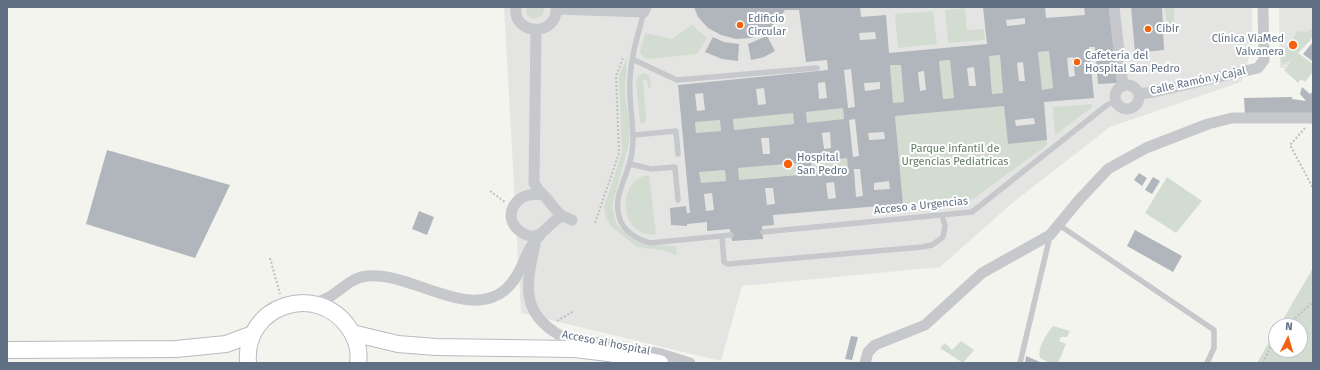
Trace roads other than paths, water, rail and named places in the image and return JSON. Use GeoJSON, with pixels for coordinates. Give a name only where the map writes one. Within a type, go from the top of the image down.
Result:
{"type":"FeatureCollection","features":[{"type":"Feature","properties":{"kind":"main road"},"geometry":{"type":"LineString","coordinates":[[248,363],[249,345],[253,334],[263,320],[277,309],[293,303],[311,303],[327,308],[342,318],[352,333],[358,346],[358,363]]}},
{"type":"Feature","properties":{"kind":"main road"},"geometry":{"type":"LineString","coordinates":[[352,333],[398,344],[436,347],[575,349],[615,354],[660,363]]}},
{"type":"Feature","properties":{"kind":"main road"},"geometry":{"type":"LineString","coordinates":[[7,350],[176,350],[226,344],[253,334]]}},
{"type":"Feature","properties":{"kind":"street"},"geometry":{"type":"LineString","coordinates":[[516,7],[516,16],[524,27],[536,30],[542,29],[551,24],[554,19],[556,8],[645,9]]}},
{"type":"Feature","properties":{"kind":"street"},"geometry":{"type":"LineString","coordinates":[[1114,7],[1123,86],[1116,94],[1116,101],[1124,109],[1131,109],[1139,101],[1139,94],[1130,86],[1123,86]]}},
{"type":"Feature","properties":{"kind":"street","name":"Calle Ramón y Cajal"},"geometry":{"type":"LineString","coordinates":[[1139,94],[1154,92],[1258,68],[1264,60],[1263,7]]}},
{"type":"Feature","properties":{"kind":"street"},"geometry":{"type":"LineString","coordinates":[[311,303],[328,299],[358,278],[378,276],[399,279],[471,300],[486,299],[499,295],[512,283],[520,269],[528,249],[540,234],[557,218],[568,218],[556,211],[542,196],[537,190],[533,177],[536,30]]}},
{"type":"Feature","properties":{"kind":"street"},"geometry":{"type":"LineString","coordinates":[[865,363],[868,352],[875,345],[925,325],[982,273],[1050,235],[1108,169],[1146,148],[1208,124],[1232,118],[1313,119]]}},
{"type":"Feature","properties":{"kind":"street"},"geometry":{"type":"LineString","coordinates":[[528,249],[528,242],[513,220],[513,207],[517,201],[525,195],[533,177]]}},
{"type":"Feature","properties":{"kind":"street"},"geometry":{"type":"LineString","coordinates":[[525,195],[535,194],[542,196]]}},
{"type":"Feature","properties":{"kind":"street"},"geometry":{"type":"LineString","coordinates":[[551,205],[554,212],[551,225]]}},
{"type":"Feature","properties":{"kind":"street"},"geometry":{"type":"LineString","coordinates":[[521,232],[534,235],[540,234]]}},
{"type":"Feature","properties":{"kind":"street","name":"Acceso al hospital"},"geometry":{"type":"LineString","coordinates":[[540,234],[535,248],[528,290],[534,312],[540,321],[561,336],[661,354],[690,363]]}},
{"type":"Feature","properties":{"kind":"street"},"geometry":{"type":"LineString","coordinates":[[342,318],[336,301],[338,295],[345,286]]}},
{"type":"Feature","properties":{"kind":"lane"},"geometry":{"type":"LineString","coordinates":[[645,9],[632,60],[629,81],[634,135],[630,164],[619,198],[618,210],[621,222],[628,232],[638,240],[650,243],[731,235]]}},
{"type":"Feature","properties":{"kind":"lane"},"geometry":{"type":"LineString","coordinates":[[632,60],[677,80],[817,68]]}},
{"type":"Feature","properties":{"kind":"lane","name":"Acceso a Urgencias"},"geometry":{"type":"LineString","coordinates":[[763,232],[972,212],[1106,105],[1116,101]]}},
{"type":"Feature","properties":{"kind":"lane"},"geometry":{"type":"LineString","coordinates":[[634,135],[676,131],[678,154]]}},
{"type":"Feature","properties":{"kind":"lane"},"geometry":{"type":"LineString","coordinates":[[630,164],[651,169],[675,167],[678,200]]}},
{"type":"Feature","properties":{"kind":"lane"},"geometry":{"type":"LineString","coordinates":[[722,236],[724,262],[728,264],[922,247],[932,245],[943,237],[946,226],[942,215]]}},
{"type":"Feature","properties":{"kind":"lane"},"geometry":{"type":"LineString","coordinates":[[1059,225],[1214,330],[1214,348],[1207,363]]}},
{"type":"Feature","properties":{"kind":"lane"},"geometry":{"type":"LineString","coordinates":[[1020,363],[1050,235]]}},
{"type":"Feature","properties":{"kind":"place","name":"Edificio Circular"},"geometry":{"type":"Point","coordinates":[740,25]}},
{"type":"Feature","properties":{"kind":"place","name":"Cibir"},"geometry":{"type":"Point","coordinates":[1148,29]}},
{"type":"Feature","properties":{"kind":"place","name":"Clínica ViaMed Valvanera"},"geometry":{"type":"Point","coordinates":[1293,45]}},
{"type":"Feature","properties":{"kind":"place","name":"Cafetería del Hospital San Pedro"},"geometry":{"type":"Point","coordinates":[1077,62]}},
{"type":"Feature","properties":{"kind":"place","name":"Hospital San Pedro"},"geometry":{"type":"Point","coordinates":[788,164]}},
{"type":"Feature","properties":{"kind":"park label","name":"Parque infantil de Urgencias Pediatricas"},"geometry":{"type":"Point","coordinates":[955,155]}}]}
